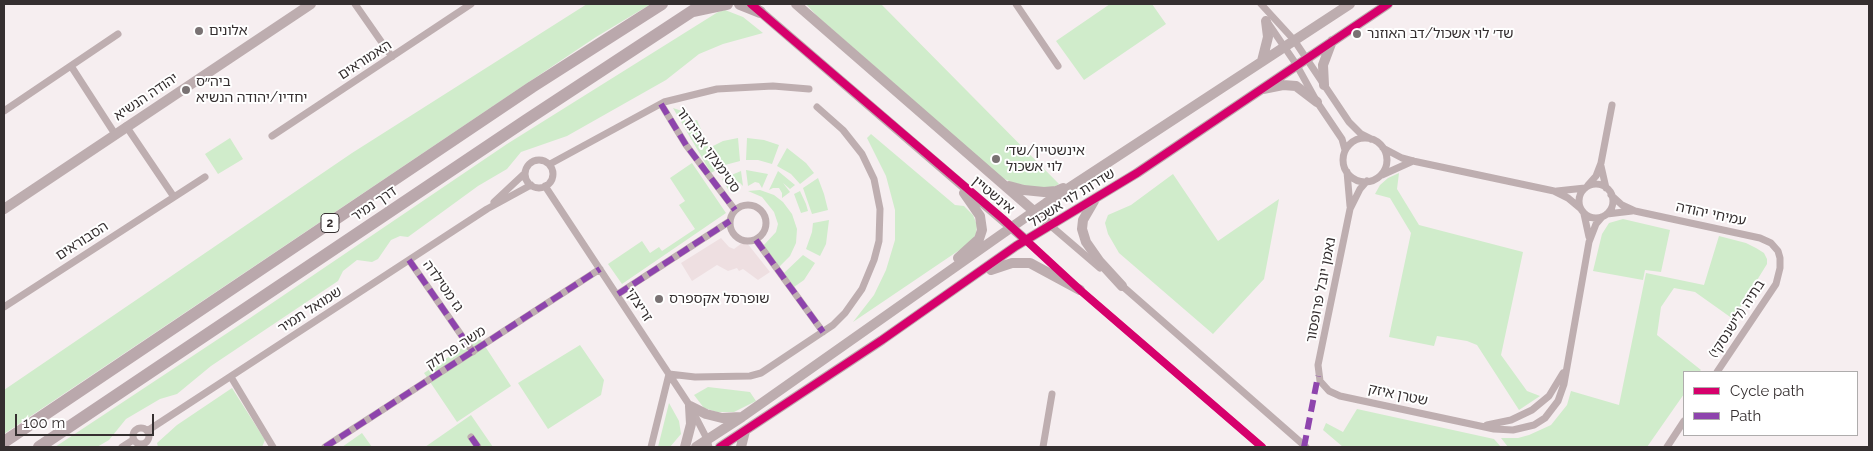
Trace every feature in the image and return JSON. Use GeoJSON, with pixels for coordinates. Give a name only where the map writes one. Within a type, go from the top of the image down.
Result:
{"type":"FeatureCollection","features":[{"type":"Feature","properties":{"kind":"highway","name":"דרך נמיר"},"geometry":{"type":"LineString","coordinates":[[4,442],[532,87],[662,4]]}},
{"type":"Feature","properties":{"kind":"highway","name":"דרך נמיר"},"geometry":{"type":"LineString","coordinates":[[39,447],[500,137],[703,4]]}},
{"type":"Feature","properties":{"kind":"highway"},"geometry":{"type":"LineString","coordinates":[[690,12],[727,4]]}},
{"type":"Feature","properties":{"kind":"highway"},"geometry":{"type":"LineString","coordinates":[[740,4],[756,8]]}},
{"type":"Feature","properties":{"kind":"street","name":"יהודה הנשיא"},"geometry":{"type":"LineString","coordinates":[[4,209],[272,28],[308,6],[317,4]]}},
{"type":"Feature","properties":{"kind":"street"},"geometry":{"type":"LineString","coordinates":[[354,4],[392,57]]}},
{"type":"Feature","properties":{"kind":"street","name":"האמוראים"},"geometry":{"type":"LineString","coordinates":[[272,136],[471,4]]}},
{"type":"Feature","properties":{"kind":"street","name":"אינשטיין"},"geometry":{"type":"LineString","coordinates":[[796,4],[1306,447]]}},
{"type":"Feature","properties":{"kind":"street"},"geometry":{"type":"LineString","coordinates":[[1016,4],[1058,66]]}},
{"type":"Feature","properties":{"kind":"street","name":"שדרות לוי אשכול"},"geometry":{"type":"LineString","coordinates":[[696,447],[708,443],[1011,227],[1262,60],[1350,4]]}},
{"type":"Feature","properties":{"kind":"street","name":"שדרות לוי אשכול"},"geometry":{"type":"LineString","coordinates":[[719,447],[968,281],[1026,240],[1137,173],[1296,64],[1388,4]]}},
{"type":"Feature","properties":{"kind":"street"},"geometry":{"type":"LineString","coordinates":[[1262,5],[1294,40],[1344,116],[1355,129],[1402,158],[1554,191],[1568,198],[1591,217],[1604,215],[1612,204],[1611,195],[1606,188],[1601,163]]}},
{"type":"Feature","properties":{"kind":"street"},"geometry":{"type":"LineString","coordinates":[[1262,5],[1268,38],[1262,60]]}},
{"type":"Feature","properties":{"kind":"street","name":"אינשטיין"},"geometry":{"type":"LineString","coordinates":[[756,8],[1026,240],[1080,290],[1262,447]]}},
{"type":"Feature","properties":{"kind":"street"},"geometry":{"type":"LineString","coordinates":[[1266,21],[1296,64],[1317,102],[1342,139],[1346,150]]}},
{"type":"Feature","properties":{"kind":"street"},"geometry":{"type":"LineString","coordinates":[[4,111],[118,34]]}},
{"type":"Feature","properties":{"kind":"street"},"geometry":{"type":"LineString","coordinates":[[1324,85],[1324,65],[1332,41]]}},
{"type":"Feature","properties":{"kind":"street"},"geometry":{"type":"LineString","coordinates":[[70,66],[115,134]]}},
{"type":"Feature","properties":{"kind":"street"},"geometry":{"type":"LineString","coordinates":[[1258,90],[1290,85],[1299,88],[1317,102]]}},
{"type":"Feature","properties":{"kind":"street"},"geometry":{"type":"LineString","coordinates":[[550,164],[661,104],[718,89],[772,86],[809,89]]}},
{"type":"Feature","properties":{"kind":"street","name":"סטימצקי אביגדור"},"geometry":{"type":"LineString","coordinates":[[661,104],[686,145],[735,210]]}},
{"type":"Feature","properties":{"kind":"street"},"geometry":{"type":"LineString","coordinates":[[1582,210],[1579,198],[1596,176],[1601,163],[1612,105]]}},
{"type":"Feature","properties":{"kind":"street"},"geometry":{"type":"LineString","coordinates":[[650,447],[669,374],[695,377],[750,376],[772,366],[823,332],[845,313],[862,289],[874,260],[879,241],[880,209],[874,179],[862,154],[843,130],[817,107]]}},
{"type":"Feature","properties":{"kind":"street"},"geometry":{"type":"LineString","coordinates":[[126,126],[174,197]]}},
{"type":"Feature","properties":{"kind":"street"},"geometry":{"type":"LineString","coordinates":[[1371,139],[1359,139],[1349,145],[1346,150],[1343,162],[1347,172],[1356,180],[1367,181],[1413,161]]}},
{"type":"Feature","properties":{"kind":"street"},"geometry":{"type":"LineString","coordinates":[[1380,176],[1387,160],[1383,148]]}},
{"type":"Feature","properties":{"kind":"street"},"geometry":{"type":"LineString","coordinates":[[542,160],[550,164],[553,176],[549,184],[538,187],[528,182],[525,173],[526,168],[532,161],[542,160]]}},
{"type":"Feature","properties":{"kind":"street","name":"נאמן יובל פרופסור"},"geometry":{"type":"LineString","coordinates":[[1347,172],[1350,209]]}},
{"type":"Feature","properties":{"kind":"street","name":"שמואל תמיר"},"geometry":{"type":"LineString","coordinates":[[486,209],[525,173]]}},
{"type":"Feature","properties":{"kind":"street"},"geometry":{"type":"LineString","coordinates":[[931,284],[979,239],[982,230],[980,216],[975,206],[947,173]]}},
{"type":"Feature","properties":{"kind":"street","name":"הסבוראים"},"geometry":{"type":"LineString","coordinates":[[4,307],[205,177]]}},
{"type":"Feature","properties":{"kind":"street"},"geometry":{"type":"LineString","coordinates":[[1003,183],[1024,190],[1051,192],[1080,181]]}},
{"type":"Feature","properties":{"kind":"street","name":"נאמן יובל פרופסור"},"geometry":{"type":"LineString","coordinates":[[1318,376],[1318,365],[1350,209],[1360,189],[1367,181]]}},
{"type":"Feature","properties":{"kind":"street"},"geometry":{"type":"LineString","coordinates":[[1554,191],[1597,184],[1606,188]]}},
{"type":"Feature","properties":{"kind":"street","name":"שמואל תמיר"},"geometry":{"type":"LineString","coordinates":[[147,431],[231,378],[486,209],[531,185]]}},
{"type":"Feature","properties":{"kind":"street","name":"זריצקי"},"geometry":{"type":"LineString","coordinates":[[545,186],[618,294],[690,406],[708,443]]}},
{"type":"Feature","properties":{"kind":"street"},"geometry":{"type":"LineString","coordinates":[[1100,194],[1086,212],[1082,229],[1086,242],[1122,286]]}},
{"type":"Feature","properties":{"kind":"street","name":"עמיחי יהודה"},"geometry":{"type":"LineString","coordinates":[[1611,195],[1622,205],[1634,211],[1760,238],[1771,242],[1778,250]]}},
{"type":"Feature","properties":{"kind":"street","name":"סטימצקי אביגדור"},"geometry":{"type":"LineString","coordinates":[[730,221],[735,210],[745,205],[756,207],[764,214],[766,226],[765,231],[756,240]]}},
{"type":"Feature","properties":{"kind":"street","name":"שטרן איזק"},"geometry":{"type":"LineString","coordinates":[[1582,210],[1589,242]]}},
{"type":"Feature","properties":{"kind":"street","name":"עמיחי יהודה"},"geometry":{"type":"LineString","coordinates":[[1604,215],[1634,211]]}},
{"type":"Feature","properties":{"kind":"street","name":"שטרן איזק"},"geometry":{"type":"LineString","coordinates":[[1318,376],[1325,388],[1340,396],[1494,429],[1513,430],[1540,422],[1554,408],[1561,394],[1589,242],[1596,224],[1604,215]]}},
{"type":"Feature","properties":{"kind":"street"},"geometry":{"type":"LineString","coordinates":[[618,294],[730,221],[731,230],[737,238],[747,242],[756,240],[823,332]]}},
{"type":"Feature","properties":{"kind":"street","name":"בתיה (לישנסקי)"},"geometry":{"type":"LineString","coordinates":[[1718,371],[1776,284],[1780,268],[1778,250]]}},
{"type":"Feature","properties":{"kind":"street","name":"גז מטילדה"},"geometry":{"type":"LineString","coordinates":[[409,260],[473,352]]}},
{"type":"Feature","properties":{"kind":"street"},"geometry":{"type":"LineString","coordinates":[[968,281],[998,266],[1022,262],[1030,264],[1080,290]]}},
{"type":"Feature","properties":{"kind":"street","name":"משה פרלוק"},"geometry":{"type":"LineString","coordinates":[[325,447],[600,269]]}},
{"type":"Feature","properties":{"kind":"street","name":"שטרן איזק"},"geometry":{"type":"LineString","coordinates":[[1481,426],[1512,420],[1532,410],[1549,396],[1565,368]]}},
{"type":"Feature","properties":{"kind":"street"},"geometry":{"type":"LineString","coordinates":[[231,378],[274,447]]}},
{"type":"Feature","properties":{"kind":"street"},"geometry":{"type":"LineString","coordinates":[[1043,447],[1052,394]]}},
{"type":"Feature","properties":{"kind":"street"},"geometry":{"type":"LineString","coordinates":[[685,447],[691,424],[690,406],[706,414],[722,418],[742,417]]}},
{"type":"Feature","properties":{"kind":"street"},"geometry":{"type":"LineString","coordinates":[[1666,447],[1683,422]]}},
{"type":"Feature","properties":{"kind":"street"},"geometry":{"type":"LineString","coordinates":[[142,428],[147,431],[149,439],[147,445],[139,444],[133,440],[133,434],[136,430],[142,428]]}},
{"type":"Feature","properties":{"kind":"street"},"geometry":{"type":"LineString","coordinates":[[741,447],[745,431]]}},
{"type":"Feature","properties":{"kind":"street"},"geometry":{"type":"LineString","coordinates":[[471,436],[478,447]]}},
{"type":"Feature","properties":{"kind":"street"},"geometry":{"type":"LineString","coordinates":[[122,447],[133,440]]}},
{"type":"Feature","properties":{"kind":"street"},"geometry":{"type":"LineString","coordinates":[[708,443],[719,447]]}},
{"type":"Feature","properties":{"kind":"shaded area"},"geometry":{"type":"Polygon","coordinates":[[[721,238],[729,247],[734,249],[742,243],[747,243],[770,272],[758,280],[743,269],[739,271],[737,268],[728,271],[717,265],[692,281],[681,263],[721,238]]]}},
{"type":"Feature","properties":{"kind":"green space"},"geometry":{"type":"Polygon","coordinates":[[[587,4],[651,4],[596,37],[4,434],[4,390],[352,153],[587,4]]]}},
{"type":"Feature","properties":{"kind":"green space"},"geometry":{"type":"Polygon","coordinates":[[[806,4],[881,4],[1059,184],[1050,189],[1042,189],[1014,183],[1002,178],[817,16],[806,4]]]}},
{"type":"Feature","properties":{"kind":"green space"},"geometry":{"type":"Polygon","coordinates":[[[1110,4],[1152,4],[1166,24],[1084,80],[1056,41],[1110,4]]]}},
{"type":"Feature","properties":{"kind":"green space"},"geometry":{"type":"Polygon","coordinates":[[[725,10],[743,17],[763,33],[723,44],[699,54],[666,80],[567,136],[521,152],[507,169],[478,186],[408,237],[400,236],[391,240],[378,259],[372,262],[357,260],[343,271],[338,281],[211,366],[177,394],[160,399],[126,419],[109,440],[97,447],[55,447],[507,144],[718,12],[725,10]]]}},
{"type":"Feature","properties":{"kind":"green space"},"geometry":{"type":"Polygon","coordinates":[[[673,108],[682,111],[686,123],[697,120],[709,148],[723,141],[738,138],[740,161],[725,165],[711,173],[673,108]]]}},
{"type":"Feature","properties":{"kind":"green space"},"geometry":{"type":"Polygon","coordinates":[[[871,134],[955,205],[964,206],[973,215],[977,225],[976,234],[971,242],[853,322],[874,295],[886,270],[895,240],[895,210],[886,176],[867,138],[871,134]]]}},
{"type":"Feature","properties":{"kind":"green space"},"geometry":{"type":"Polygon","coordinates":[[[230,138],[243,159],[218,174],[205,154],[230,138]]]}},
{"type":"Feature","properties":{"kind":"green space"},"geometry":{"type":"Polygon","coordinates":[[[747,138],[764,140],[779,145],[772,164],[758,160],[746,160],[747,138]]]}},
{"type":"Feature","properties":{"kind":"green space"},"geometry":{"type":"Polygon","coordinates":[[[787,148],[806,163],[814,173],[800,184],[791,174],[777,166],[787,148]]]}},
{"type":"Feature","properties":{"kind":"green space"},"geometry":{"type":"Polygon","coordinates":[[[692,163],[726,213],[622,284],[608,264],[642,241],[650,253],[659,247],[662,251],[695,229],[679,205],[685,201],[670,178],[692,163]]]}},
{"type":"Feature","properties":{"kind":"green space"},"geometry":{"type":"Polygon","coordinates":[[[746,170],[768,174],[762,188],[759,183],[755,182],[748,186],[746,170]]]}},
{"type":"Feature","properties":{"kind":"green space"},"geometry":{"type":"Polygon","coordinates":[[[741,171],[743,186],[734,181],[729,186],[729,191],[722,179],[741,171]]]}},
{"type":"Feature","properties":{"kind":"green space"},"geometry":{"type":"Polygon","coordinates":[[[778,171],[795,185],[790,189],[783,183],[790,192],[782,198],[779,188],[769,190],[778,171]]]}},
{"type":"Feature","properties":{"kind":"green space"},"geometry":{"type":"Polygon","coordinates":[[[1399,173],[1397,189],[1419,225],[1523,252],[1501,355],[1527,391],[1540,396],[1519,410],[1477,345],[1467,341],[1437,336],[1434,346],[1389,337],[1411,233],[1390,198],[1375,194],[1380,185],[1388,178],[1399,173]]]}},
{"type":"Feature","properties":{"kind":"green space"},"geometry":{"type":"Polygon","coordinates":[[[1173,174],[1218,241],[1279,199],[1264,279],[1213,334],[1119,253],[1108,234],[1105,223],[1108,215],[1131,205],[1173,174]]]}},
{"type":"Feature","properties":{"kind":"green space"},"geometry":{"type":"Polygon","coordinates":[[[818,178],[828,210],[812,214],[803,188],[818,178]]]}},
{"type":"Feature","properties":{"kind":"green space"},"geometry":{"type":"Polygon","coordinates":[[[760,190],[774,195],[783,202],[792,214],[797,229],[796,243],[790,256],[779,267],[763,246],[776,232],[778,224],[774,212],[762,197],[748,191],[760,190]]]}},
{"type":"Feature","properties":{"kind":"green space"},"geometry":{"type":"Polygon","coordinates":[[[800,191],[808,211],[801,213],[794,194],[800,191]]]}},
{"type":"Feature","properties":{"kind":"green space"},"geometry":{"type":"Polygon","coordinates":[[[1623,219],[1670,230],[1661,272],[1645,270],[1643,280],[1593,271],[1602,234],[1609,223],[1623,219]]]}},
{"type":"Feature","properties":{"kind":"green space"},"geometry":{"type":"Polygon","coordinates":[[[829,220],[826,244],[820,256],[806,249],[813,223],[829,220]]]}},
{"type":"Feature","properties":{"kind":"green space"},"geometry":{"type":"Polygon","coordinates":[[[1719,236],[1746,243],[1764,253],[1767,259],[1767,264],[1733,319],[1695,292],[1674,288],[1661,307],[1657,335],[1701,370],[1683,371],[1683,395],[1647,447],[1508,447],[1501,438],[1518,438],[1551,425],[1567,405],[1571,391],[1619,405],[1646,273],[1704,285],[1719,236]]]}},
{"type":"Feature","properties":{"kind":"green space"},"geometry":{"type":"Polygon","coordinates":[[[803,255],[815,263],[804,280],[794,287],[784,273],[803,255]]]}},
{"type":"Feature","properties":{"kind":"green space"},"geometry":{"type":"Polygon","coordinates":[[[479,337],[511,386],[457,422],[424,373],[479,337]]]}},
{"type":"Feature","properties":{"kind":"green space"},"geometry":{"type":"Polygon","coordinates":[[[580,345],[604,380],[601,395],[548,429],[518,383],[580,345]]]}},
{"type":"Feature","properties":{"kind":"green space"},"geometry":{"type":"Polygon","coordinates":[[[708,387],[750,392],[756,401],[734,412],[717,412],[704,408],[694,395],[708,387]]]}},
{"type":"Feature","properties":{"kind":"green space"},"geometry":{"type":"Polygon","coordinates":[[[232,388],[265,440],[262,447],[158,447],[157,443],[177,425],[232,388]]]}},
{"type":"Feature","properties":{"kind":"green space"},"geometry":{"type":"Polygon","coordinates":[[[669,403],[679,421],[681,434],[670,447],[658,447],[669,403]]]}},
{"type":"Feature","properties":{"kind":"green space"},"geometry":{"type":"Polygon","coordinates":[[[1357,409],[1494,439],[1501,447],[1343,447],[1323,430],[1326,423],[1343,432],[1357,409]]]}},
{"type":"Feature","properties":{"kind":"green space"},"geometry":{"type":"Polygon","coordinates":[[[471,415],[493,447],[425,447],[471,415]]]}},
{"type":"Feature","properties":{"kind":"green space"},"geometry":{"type":"Polygon","coordinates":[[[362,433],[372,447],[342,447],[362,433]]]}},
{"type":"Feature","properties":{"kind":"marked path"},"geometry":{"type":"LineString","coordinates":[[661,104],[686,145],[735,210]]}},
{"type":"Feature","properties":{"kind":"marked path"},"geometry":{"type":"LineString","coordinates":[[618,294],[730,221]]}},
{"type":"Feature","properties":{"kind":"marked path"},"geometry":{"type":"LineString","coordinates":[[756,240],[823,332]]}},
{"type":"Feature","properties":{"kind":"marked path"},"geometry":{"type":"LineString","coordinates":[[409,260],[473,352]]}},
{"type":"Feature","properties":{"kind":"marked path"},"geometry":{"type":"LineString","coordinates":[[325,447],[600,269]]}},
{"type":"Feature","properties":{"kind":"marked path"},"geometry":{"type":"LineString","coordinates":[[1304,447],[1318,376]]}},
{"type":"Feature","properties":{"kind":"marked path"},"geometry":{"type":"LineString","coordinates":[[471,437],[478,447]]}},
{"type":"Feature","properties":{"kind":"cycle path"},"geometry":{"type":"LineString","coordinates":[[751,4],[1003,219],[1080,290],[1262,447]]}},
{"type":"Feature","properties":{"kind":"cycle path"},"geometry":{"type":"LineString","coordinates":[[720,447],[882,340],[1016,246],[1137,173],[1388,4]]}},
{"type":"Feature","properties":{"kind":"place","name":"אלונים"},"geometry":{"type":"Point","coordinates":[199,31]}},
{"type":"Feature","properties":{"kind":"place","name":"שד׳ לוי אשכול/דב האוזנר"},"geometry":{"type":"Point","coordinates":[1357,34]}},
{"type":"Feature","properties":{"kind":"place","name":"ביה״ס יחדיו/יהודה הנשיא"},"geometry":{"type":"Point","coordinates":[186,90]}},
{"type":"Feature","properties":{"kind":"place","name":"אינשטיין/שד׳ לוי אשכול"},"geometry":{"type":"Point","coordinates":[996,159]}},
{"type":"Feature","properties":{"kind":"place","name":"שופרסל אקספרס"},"geometry":{"type":"Point","coordinates":[659,299]}}]}
